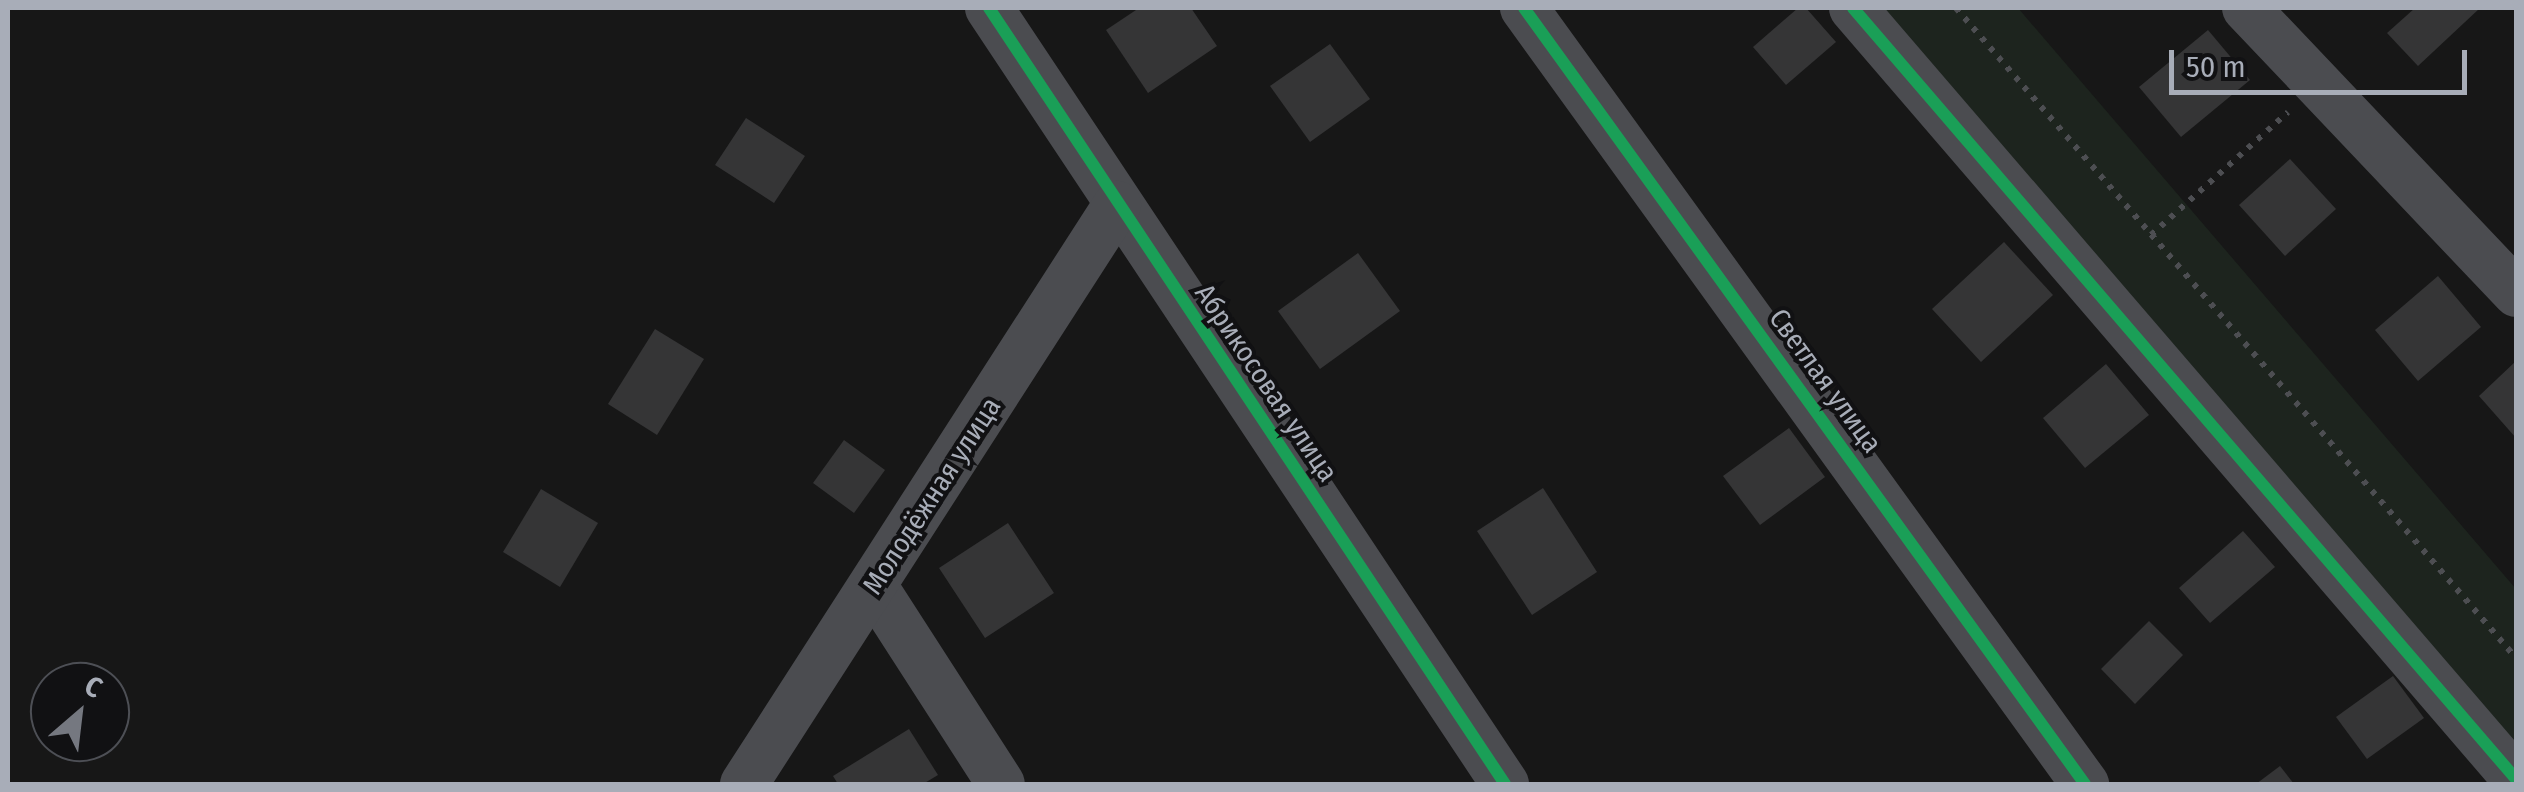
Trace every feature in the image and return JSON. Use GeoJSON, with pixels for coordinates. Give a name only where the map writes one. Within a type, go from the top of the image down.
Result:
{"type":"FeatureCollection","features":[{"type":"Feature","properties":{"kind":"street","name":"Абрикосовая улица"},"geometry":{"type":"LineString","coordinates":[[989,8],[1505,784]]}},
{"type":"Feature","properties":{"kind":"street","name":"Светлая улица"},"geometry":{"type":"LineString","coordinates":[[1524,8],[2085,784]]}},
{"type":"Feature","properties":{"kind":"street"},"geometry":{"type":"LineString","coordinates":[[1853,8],[2516,779]]}},
{"type":"Feature","properties":{"kind":"street"},"geometry":{"type":"LineString","coordinates":[[2246,8],[2516,294]]}},
{"type":"Feature","properties":{"kind":"street","name":"Молодёжная улица"},"geometry":{"type":"LineString","coordinates":[[744,784],[1117,205]]}},
{"type":"Feature","properties":{"kind":"street"},"geometry":{"type":"LineString","coordinates":[[874,587],[1001,784]]}},
{"type":"Feature","properties":{"kind":"path"},"geometry":{"type":"LineString","coordinates":[[1956,8],[2516,658]]}},
{"type":"Feature","properties":{"kind":"path"},"geometry":{"type":"LineString","coordinates":[[2150,235],[2318,84]]}},
{"type":"Feature","properties":{"kind":"shaded area"},"geometry":{"type":"Polygon","coordinates":[[[1878,8],[2018,8],[2516,589],[2516,754],[1878,8]]]}},
{"type":"Feature","properties":{"kind":"building"},"geometry":{"type":"Polygon","coordinates":[[[1139,8],[1191,8],[1217,46],[1148,93],[1106,30],[1139,8]]]}},
{"type":"Feature","properties":{"kind":"building"},"geometry":{"type":"Polygon","coordinates":[[[1798,8],[1806,8],[1836,42],[1786,85],[1753,47],[1798,8]]]}},
{"type":"Feature","properties":{"kind":"building"},"geometry":{"type":"Polygon","coordinates":[[[2415,8],[2480,8],[2418,66],[2387,33],[2415,8]]]}},
{"type":"Feature","properties":{"kind":"building"},"geometry":{"type":"Polygon","coordinates":[[[2208,30],[2250,80],[2181,137],[2139,87],[2208,30]]]}},
{"type":"Feature","properties":{"kind":"building"},"geometry":{"type":"Polygon","coordinates":[[[1330,44],[1370,99],[1310,142],[1270,86],[1330,44]]]}},
{"type":"Feature","properties":{"kind":"building"},"geometry":{"type":"Polygon","coordinates":[[[746,118],[805,156],[774,203],[715,165],[746,118]]]}},
{"type":"Feature","properties":{"kind":"building"},"geometry":{"type":"Polygon","coordinates":[[[2290,159],[2336,209],[2285,256],[2239,205],[2290,159]]]}},
{"type":"Feature","properties":{"kind":"building"},"geometry":{"type":"Polygon","coordinates":[[[2004,242],[2053,295],[1981,362],[1932,309],[2004,242]]]}},
{"type":"Feature","properties":{"kind":"building"},"geometry":{"type":"Polygon","coordinates":[[[1358,253],[1400,311],[1320,369],[1278,311],[1358,253]]]}},
{"type":"Feature","properties":{"kind":"building"},"geometry":{"type":"Polygon","coordinates":[[[2438,276],[2481,327],[2418,381],[2375,330],[2438,276]]]}},
{"type":"Feature","properties":{"kind":"building"},"geometry":{"type":"Polygon","coordinates":[[[655,329],[704,359],[657,435],[608,404],[655,329]]]}},
{"type":"Feature","properties":{"kind":"building"},"geometry":{"type":"Polygon","coordinates":[[[2516,361],[2516,438],[2479,396],[2516,361]]]}},
{"type":"Feature","properties":{"kind":"building"},"geometry":{"type":"Polygon","coordinates":[[[2106,364],[2149,415],[2085,468],[2043,418],[2106,364]]]}},
{"type":"Feature","properties":{"kind":"building"},"geometry":{"type":"Polygon","coordinates":[[[1789,428],[1825,477],[1760,525],[1723,476],[1789,428]]]}},
{"type":"Feature","properties":{"kind":"building"},"geometry":{"type":"Polygon","coordinates":[[[844,440],[885,470],[854,513],[813,483],[844,440]]]}},
{"type":"Feature","properties":{"kind":"building"},"geometry":{"type":"Polygon","coordinates":[[[1543,488],[1597,572],[1532,615],[1477,531],[1543,488]]]}},
{"type":"Feature","properties":{"kind":"building"},"geometry":{"type":"Polygon","coordinates":[[[541,489],[598,523],[560,587],[503,552],[541,489]]]}},
{"type":"Feature","properties":{"kind":"building"},"geometry":{"type":"Polygon","coordinates":[[[1008,523],[1054,593],[985,638],[939,568],[1008,523]]]}},
{"type":"Feature","properties":{"kind":"building"},"geometry":{"type":"Polygon","coordinates":[[[2243,531],[2275,567],[2210,623],[2179,588],[2243,531]]]}},
{"type":"Feature","properties":{"kind":"building"},"geometry":{"type":"Polygon","coordinates":[[[2149,621],[2183,655],[2135,704],[2101,669],[2149,621]]]}},
{"type":"Feature","properties":{"kind":"building"},"geometry":{"type":"Polygon","coordinates":[[[2393,676],[2424,718],[2367,759],[2336,717],[2393,676]]]}},
{"type":"Feature","properties":{"kind":"building"},"geometry":{"type":"Polygon","coordinates":[[[909,729],[938,775],[923,784],[838,784],[833,776],[909,729]]]}},
{"type":"Feature","properties":{"kind":"building"},"geometry":{"type":"Polygon","coordinates":[[[2280,766],[2294,784],[2256,784],[2280,766]]]}},
{"type":"Feature","properties":{"kind":"cycle path"},"geometry":{"type":"LineString","coordinates":[[989,8],[1505,784]]}},
{"type":"Feature","properties":{"kind":"cycle path"},"geometry":{"type":"LineString","coordinates":[[1524,8],[2085,784]]}},
{"type":"Feature","properties":{"kind":"cycle path"},"geometry":{"type":"LineString","coordinates":[[1853,8],[2516,779]]}}]}
